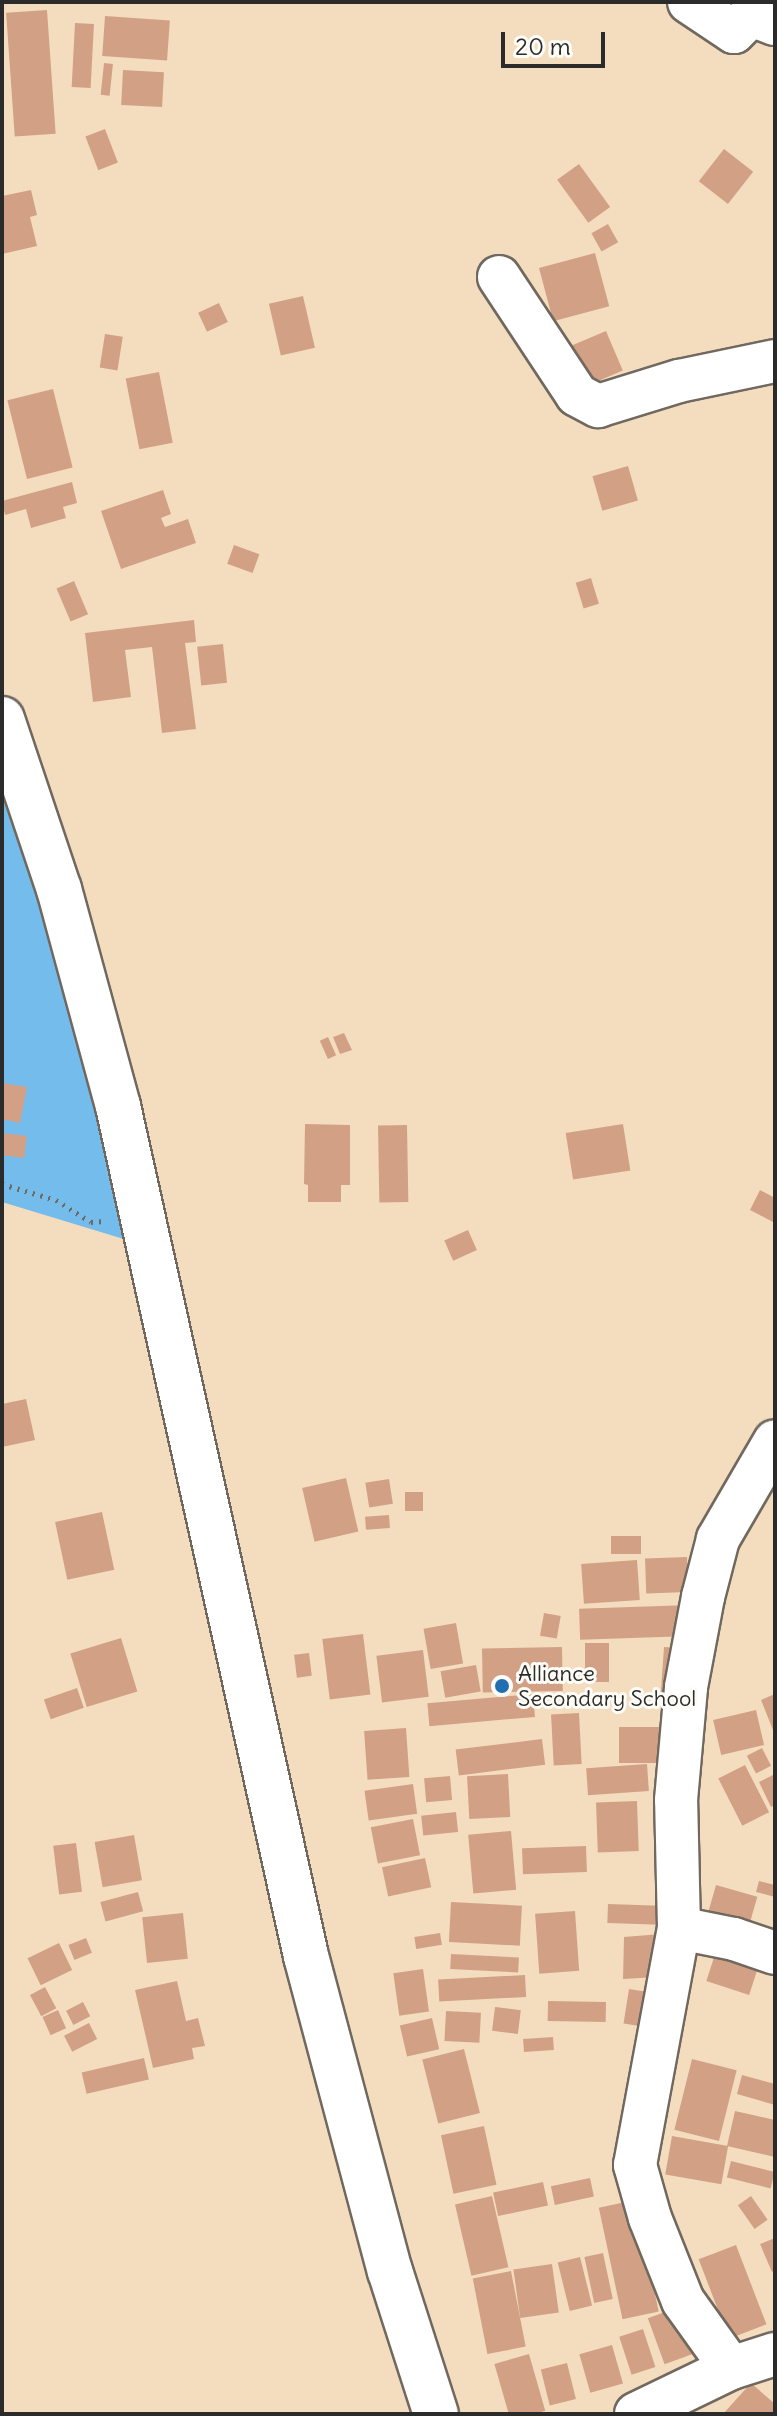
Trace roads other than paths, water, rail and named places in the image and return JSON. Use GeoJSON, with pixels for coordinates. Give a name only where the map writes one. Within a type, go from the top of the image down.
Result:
{"type":"FeatureCollection","features":[{"type":"Feature","properties":{"kind":"main road"},"geometry":{"type":"LineString","coordinates":[[2,719],[59,889],[118,1106],[306,1956],[390,2271],[436,2414]]}},
{"type":"Feature","properties":{"kind":"street"},"geometry":{"type":"LineString","coordinates":[[689,2],[734,32],[747,19],[759,18],[775,24]]}},
{"type":"Feature","properties":{"kind":"street"},"geometry":{"type":"LineString","coordinates":[[499,277],[577,395],[598,406],[679,381],[772,359]]}},
{"type":"Feature","properties":{"kind":"street"},"geometry":{"type":"LineString","coordinates":[[731,2368],[683,2301],[650,2218],[635,2165],[679,1928],[676,1800],[686,1687],[703,1597],[718,1539],[775,1441]]}},
{"type":"Feature","properties":{"kind":"street"},"geometry":{"type":"LineString","coordinates":[[679,1928],[734,1939],[775,1953]]}},
{"type":"Feature","properties":{"kind":"street"},"geometry":{"type":"LineString","coordinates":[[636,2414],[731,2368],[775,2354]]}},
{"type":"Feature","properties":{"kind":"water"},"geometry":{"type":"Polygon","coordinates":[[[2,749],[150,1247],[2,1202],[2,749]]]}},
{"type":"Feature","properties":{"kind":"place","name":"Alliance Secondary School"},"geometry":{"type":"Point","coordinates":[502,1686]}}]}
